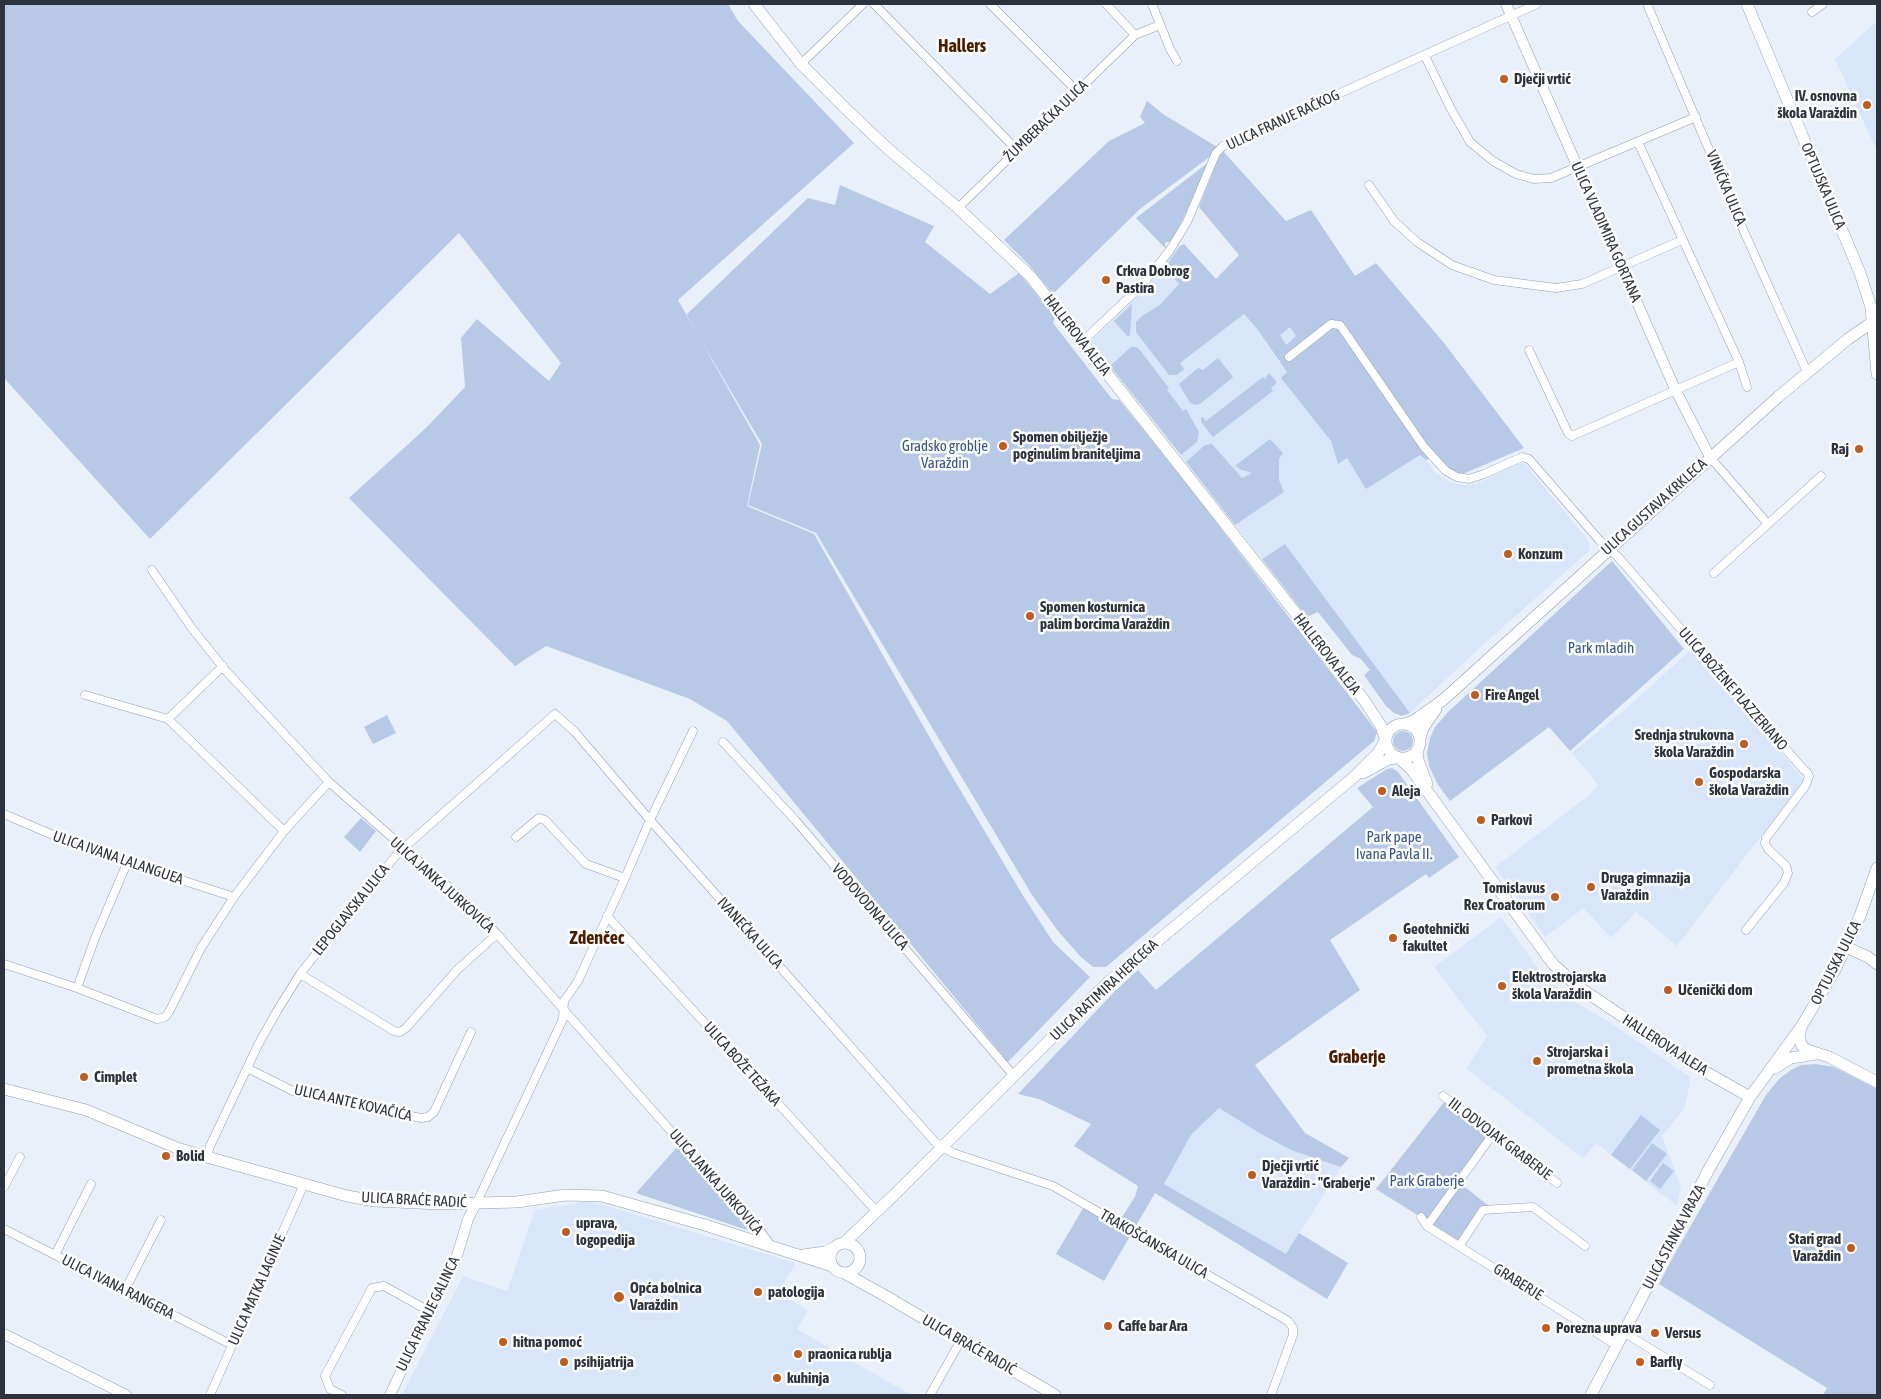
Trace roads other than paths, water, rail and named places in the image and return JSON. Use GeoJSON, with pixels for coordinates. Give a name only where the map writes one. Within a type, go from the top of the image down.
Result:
{"type":"FeatureCollection","features":[{"type":"Feature","properties":{"kind":"main road","name":"HALLEROVA ALEJA"},"geometry":{"type":"LineString","coordinates":[[754,4],[801,64],[887,148],[958,208],[1031,277],[1364,700],[1382,726],[1385,740]]}},
{"type":"Feature","properties":{"kind":"main road","name":"OPTUJSKA ULICA"},"geometry":{"type":"LineString","coordinates":[[1747,4],[1869,298],[1874,322],[1877,374]]}},
{"type":"Feature","properties":{"kind":"main road","name":"ULICA GUSTAVA KRKLECA"},"geometry":{"type":"LineString","coordinates":[[1402,724],[1416,720],[1442,700],[1710,457],[1807,372],[1848,339],[1874,322]]}},
{"type":"Feature","properties":{"kind":"main road","name":"HALLEROVA ALEJA"},"geometry":{"type":"LineString","coordinates":[[1364,700],[1386,719],[1402,724]]}},
{"type":"Feature","properties":{"kind":"main road","name":"ULICA GUSTAVA KRKLECA"},"geometry":{"type":"LineString","coordinates":[[1420,738],[1423,728],[1442,700]]}},
{"type":"Feature","properties":{"kind":"main road"},"geometry":{"type":"LineString","coordinates":[[1402,724],[1414,729],[1420,738],[1417,751],[1410,758],[1398,758],[1388,751],[1385,740],[1390,729],[1402,724]]}},
{"type":"Feature","properties":{"kind":"main road","name":"ULICA RATIMIRA HERCEGA"},"geometry":{"type":"LineString","coordinates":[[844,1242],[873,1216],[1124,969],[1354,777],[1379,752],[1385,740]]}},
{"type":"Feature","properties":{"kind":"main road","name":"HALLEROVA ALEJA"},"geometry":{"type":"LineString","coordinates":[[1417,751],[1419,765],[1435,802]]}},
{"type":"Feature","properties":{"kind":"main road","name":"HALLEROVA ALEJA"},"geometry":{"type":"LineString","coordinates":[[1398,758],[1411,769],[1553,964],[1576,985],[1683,1058],[1750,1097]]}},
{"type":"Feature","properties":{"kind":"main road","name":"ULICA RATIMIRA HERCEGA"},"geometry":{"type":"LineString","coordinates":[[1354,777],[1388,759],[1398,758]]}},
{"type":"Feature","properties":{"kind":"main road","name":"OPTUJSKA ULICA"},"geometry":{"type":"LineString","coordinates":[[1801,1027],[1820,997],[1846,947],[1874,882],[1877,868]]}},
{"type":"Feature","properties":{"kind":"main road"},"geometry":{"type":"LineString","coordinates":[[1846,947],[1868,957],[1877,964]]}},
{"type":"Feature","properties":{"kind":"main road"},"geometry":{"type":"LineString","coordinates":[[1801,1027],[1798,1037],[1802,1046],[1807,1050],[1844,1064],[1877,1082]]}},
{"type":"Feature","properties":{"kind":"main road","name":"ULICA STANKA VRAZA"},"geometry":{"type":"LineString","coordinates":[[1591,1395],[1709,1169],[1750,1097],[1801,1027]]}},
{"type":"Feature","properties":{"kind":"main road","name":"ULICA STANKA VRAZA"},"geometry":{"type":"LineString","coordinates":[[1761,1081],[1777,1066],[1791,1058],[1808,1054],[1820,1054]]}},
{"type":"Feature","properties":{"kind":"main road","name":"ULICA BRAĆE RADIĆ"},"geometry":{"type":"LineString","coordinates":[[4,1089],[86,1110],[177,1148],[347,1196],[413,1204],[476,1204],[517,1202],[565,1195],[602,1196],[659,1211],[803,1255],[832,1266]]}},
{"type":"Feature","properties":{"kind":"main road","name":"ULICA RATIMIRA HERCEGA"},"geometry":{"type":"LineString","coordinates":[[860,1256],[860,1244],[873,1216]]}},
{"type":"Feature","properties":{"kind":"main road"},"geometry":{"type":"LineString","coordinates":[[844,1242],[856,1247],[860,1256],[859,1264],[853,1271],[844,1273],[832,1266],[830,1257],[833,1248],[844,1242]]}},
{"type":"Feature","properties":{"kind":"main road","name":"ULICA BRAĆE RADIĆ"},"geometry":{"type":"LineString","coordinates":[[803,1255],[825,1252],[833,1248]]}},
{"type":"Feature","properties":{"kind":"main road","name":"ULICA BRAĆE RADIĆ"},"geometry":{"type":"LineString","coordinates":[[860,1256],[861,1269],[882,1294]]}},
{"type":"Feature","properties":{"kind":"main road","name":"ULICA BRAĆE RADIĆ"},"geometry":{"type":"LineString","coordinates":[[844,1273],[1055,1395]]}},
{"type":"Feature","properties":{"kind":"street"},"geometry":{"type":"LineString","coordinates":[[801,64],[863,4]]}},
{"type":"Feature","properties":{"kind":"street"},"geometry":{"type":"LineString","coordinates":[[874,4],[1017,150]]}},
{"type":"Feature","properties":{"kind":"street"},"geometry":{"type":"LineString","coordinates":[[990,4],[1077,91]]}},
{"type":"Feature","properties":{"kind":"street"},"geometry":{"type":"LineString","coordinates":[[1106,4],[1135,35],[1160,24]]}},
{"type":"Feature","properties":{"kind":"street"},"geometry":{"type":"LineString","coordinates":[[1152,4],[1177,61]]}},
{"type":"Feature","properties":{"kind":"street","name":"ULICA VLADIMIRA GORTANA"},"geometry":{"type":"LineString","coordinates":[[1506,4],[1675,389],[1710,457]]}},
{"type":"Feature","properties":{"kind":"street","name":"ULICA FRANJE RAČKOG"},"geometry":{"type":"LineString","coordinates":[[1083,341],[1141,286],[1170,250],[1187,222],[1216,153],[1223,146],[1537,4]]}},
{"type":"Feature","properties":{"kind":"street","name":"VINIČKA ULICA"},"geometry":{"type":"LineString","coordinates":[[1647,4],[1742,227],[1807,372]]}},
{"type":"Feature","properties":{"kind":"street"},"geometry":{"type":"LineString","coordinates":[[1812,12],[1823,4]]}},
{"type":"Feature","properties":{"kind":"street","name":"ŽUMBERAČKA ULICA"},"geometry":{"type":"LineString","coordinates":[[958,208],[1135,35]]}},
{"type":"Feature","properties":{"kind":"street"},"geometry":{"type":"LineString","coordinates":[[1425,56],[1451,109],[1470,142],[1494,161],[1516,174],[1534,179],[1551,178],[1696,117]]}},
{"type":"Feature","properties":{"kind":"street"},"geometry":{"type":"LineString","coordinates":[[1638,142],[1739,362],[1747,387]]}},
{"type":"Feature","properties":{"kind":"street"},"geometry":{"type":"LineString","coordinates":[[1369,186],[1394,221],[1417,242],[1452,265],[1494,280],[1556,288],[1582,284],[1682,240]]}},
{"type":"Feature","properties":{"kind":"street"},"geometry":{"type":"LineString","coordinates":[[1289,357],[1331,324],[1340,325],[1424,448],[1446,471],[1457,477],[1475,478],[1519,458],[1526,457],[1608,549]]}},
{"type":"Feature","properties":{"kind":"street"},"geometry":{"type":"LineString","coordinates":[[1529,350],[1568,433],[1572,436],[1739,362]]}},
{"type":"Feature","properties":{"kind":"street"},"geometry":{"type":"LineString","coordinates":[[1710,457],[1768,524]]}},
{"type":"Feature","properties":{"kind":"street"},"geometry":{"type":"LineString","coordinates":[[1714,573],[1821,476]]}},
{"type":"Feature","properties":{"kind":"street","name":"ULICA BOŽENE PLAZZERIANO"},"geometry":{"type":"LineString","coordinates":[[1608,549],[1618,557],[1809,776],[1806,784],[1766,838],[1765,843],[1768,849],[1786,866],[1788,873],[1784,884],[1746,930]]}},
{"type":"Feature","properties":{"kind":"street","name":"ULICA JANKA JURKOVIĆA"},"geometry":{"type":"LineString","coordinates":[[152,570],[191,627],[223,666],[329,782],[469,905],[497,934],[706,1172],[756,1225],[772,1247]]}},
{"type":"Feature","properties":{"kind":"street"},"geometry":{"type":"LineString","coordinates":[[168,719],[223,666]]}},
{"type":"Feature","properties":{"kind":"street"},"geometry":{"type":"LineString","coordinates":[[85,695],[168,719],[284,831]]}},
{"type":"Feature","properties":{"kind":"street","name":"LEPOGLAVSKA ULICA"},"geometry":{"type":"LineString","coordinates":[[207,1157],[210,1146],[247,1068],[277,1011],[300,974],[388,863],[549,719],[555,714],[560,717]]}},
{"type":"Feature","properties":{"kind":"street","name":"IVANEČKA ULICA"},"geometry":{"type":"LineString","coordinates":[[560,717],[892,1094],[942,1147]]}},
{"type":"Feature","properties":{"kind":"street"},"geometry":{"type":"LineString","coordinates":[[476,1204],[563,1019],[564,1001],[578,981],[650,820],[693,731]]}},
{"type":"Feature","properties":{"kind":"street","name":"VODOVODNA ULICA"},"geometry":{"type":"LineString","coordinates":[[723,742],[796,821],[1014,1076]]}},
{"type":"Feature","properties":{"kind":"street"},"geometry":{"type":"LineString","coordinates":[[4,964],[77,988],[157,1020],[164,1017],[169,1012],[201,948],[234,898],[284,831],[329,782]]}},
{"type":"Feature","properties":{"kind":"street","name":"ULICA IVANA LALANGUEA"},"geometry":{"type":"LineString","coordinates":[[4,814],[84,848],[234,898]]}},
{"type":"Feature","properties":{"kind":"street"},"geometry":{"type":"LineString","coordinates":[[516,837],[539,818],[544,820],[586,864],[625,878]]}},
{"type":"Feature","properties":{"kind":"street"},"geometry":{"type":"LineString","coordinates":[[77,988],[127,863]]}},
{"type":"Feature","properties":{"kind":"street","name":"ULICA BOŽE TEŽAKA"},"geometry":{"type":"LineString","coordinates":[[607,916],[873,1216]]}},
{"type":"Feature","properties":{"kind":"street"},"geometry":{"type":"LineString","coordinates":[[300,974],[394,1031],[400,1032],[406,1028],[457,970],[497,934]]}},
{"type":"Feature","properties":{"kind":"street","name":"ULICA ANTE KOVAČIĆA"},"geometry":{"type":"LineString","coordinates":[[247,1068],[293,1091],[374,1109],[421,1118],[428,1117],[434,1112],[471,1032]]}},
{"type":"Feature","properties":{"kind":"street","name":"III. ODVOJAK GRABERJE"},"geometry":{"type":"LineString","coordinates":[[1443,1096],[1557,1183]]}},
{"type":"Feature","properties":{"kind":"street"},"geometry":{"type":"LineString","coordinates":[[1427,1226],[1493,1134]]}},
{"type":"Feature","properties":{"kind":"street","name":"TRAKOŠĆANSKA ULICA"},"geometry":{"type":"LineString","coordinates":[[942,1147],[952,1153],[1053,1186],[1288,1321],[1293,1328],[1294,1335],[1271,1395]]}},
{"type":"Feature","properties":{"kind":"street"},"geometry":{"type":"LineString","coordinates":[[4,1187],[20,1157]]}},
{"type":"Feature","properties":{"kind":"street"},"geometry":{"type":"LineString","coordinates":[[55,1255],[91,1184]]}},
{"type":"Feature","properties":{"kind":"street","name":"ULICA MATKA LAGINJE"},"geometry":{"type":"LineString","coordinates":[[210,1395],[304,1184]]}},
{"type":"Feature","properties":{"kind":"street","name":"ULICA FRANJE GALINCA"},"geometry":{"type":"LineString","coordinates":[[390,1395],[456,1260],[468,1219],[476,1204]]}},
{"type":"Feature","properties":{"kind":"street"},"geometry":{"type":"LineString","coordinates":[[1460,1245],[1482,1210],[1506,1207],[1533,1207],[1585,1246]]}},
{"type":"Feature","properties":{"kind":"street","name":"GRABERJE"},"geometry":{"type":"LineString","coordinates":[[1421,1218],[1427,1226],[1460,1245],[1616,1345]]}},
{"type":"Feature","properties":{"kind":"street"},"geometry":{"type":"LineString","coordinates":[[124,1290],[161,1220]]}},
{"type":"Feature","properties":{"kind":"street","name":"ULICA IVANA RANGERA"},"geometry":{"type":"LineString","coordinates":[[4,1229],[232,1345]]}},
{"type":"Feature","properties":{"kind":"street"},"geometry":{"type":"LineString","coordinates":[[342,1395],[330,1389],[326,1376],[372,1288],[384,1286],[430,1311]]}},
{"type":"Feature","properties":{"kind":"street"},"geometry":{"type":"LineString","coordinates":[[1624,1332],[1710,1385]]}},
{"type":"Feature","properties":{"kind":"street"},"geometry":{"type":"LineString","coordinates":[[4,1334],[126,1395]]}},
{"type":"Feature","properties":{"kind":"street"},"geometry":{"type":"LineString","coordinates":[[930,1395],[961,1340]]}},
{"type":"Feature","properties":{"kind":"place","name":"Dječji vrtić"},"geometry":{"type":"Point","coordinates":[1504,79]}},
{"type":"Feature","properties":{"kind":"place","name":"IV. osnovna škola Varaždin"},"geometry":{"type":"Point","coordinates":[1867,105]}},
{"type":"Feature","properties":{"kind":"place","name":"Crkva Dobrog Pastira"},"geometry":{"type":"Point","coordinates":[1106,280]}},
{"type":"Feature","properties":{"kind":"place","name":"Spomen obilježje poginulim braniteljima"},"geometry":{"type":"Point","coordinates":[1003,446]}},
{"type":"Feature","properties":{"kind":"place","name":"Raj"},"geometry":{"type":"Point","coordinates":[1859,449]}},
{"type":"Feature","properties":{"kind":"place","name":"Konzum"},"geometry":{"type":"Point","coordinates":[1508,554]}},
{"type":"Feature","properties":{"kind":"place","name":"Spomen kosturnica palim borcima Varaždin"},"geometry":{"type":"Point","coordinates":[1030,616]}},
{"type":"Feature","properties":{"kind":"place","name":"Fire Angel"},"geometry":{"type":"Point","coordinates":[1475,695]}},
{"type":"Feature","properties":{"kind":"place","name":"Srednja strukovna škola Varaždin"},"geometry":{"type":"Point","coordinates":[1744,744]}},
{"type":"Feature","properties":{"kind":"place","name":"Gospodarska škola Varaždin"},"geometry":{"type":"Point","coordinates":[1699,782]}},
{"type":"Feature","properties":{"kind":"place","name":"Aleja"},"geometry":{"type":"Point","coordinates":[1382,791]}},
{"type":"Feature","properties":{"kind":"place","name":"Parkovi"},"geometry":{"type":"Point","coordinates":[1481,820]}},
{"type":"Feature","properties":{"kind":"place","name":"Druga gimnazija Varaždin"},"geometry":{"type":"Point","coordinates":[1591,887]}},
{"type":"Feature","properties":{"kind":"place","name":"Tomislavus Rex Croatorum"},"geometry":{"type":"Point","coordinates":[1555,897]}},
{"type":"Feature","properties":{"kind":"place","name":"Geotehnički fakultet"},"geometry":{"type":"Point","coordinates":[1393,938]}},
{"type":"Feature","properties":{"kind":"place","name":"Elektrostrojarska škola Varaždin"},"geometry":{"type":"Point","coordinates":[1502,986]}},
{"type":"Feature","properties":{"kind":"place","name":"Učenički dom"},"geometry":{"type":"Point","coordinates":[1668,990]}},
{"type":"Feature","properties":{"kind":"place","name":"Strojarska i prometna škola"},"geometry":{"type":"Point","coordinates":[1537,1061]}},
{"type":"Feature","properties":{"kind":"place","name":"Cimplet"},"geometry":{"type":"Point","coordinates":[84,1077]}},
{"type":"Feature","properties":{"kind":"place","name":"Bolid"},"geometry":{"type":"Point","coordinates":[166,1156]}},
{"type":"Feature","properties":{"kind":"place","name":"Dječji vrtić Varaždin - \"Graberje\""},"geometry":{"type":"Point","coordinates":[1252,1175]}},
{"type":"Feature","properties":{"kind":"place","name":"uprava, logopedija"},"geometry":{"type":"Point","coordinates":[566,1232]}},
{"type":"Feature","properties":{"kind":"place","name":"Stari grad Varaždin"},"geometry":{"type":"Point","coordinates":[1851,1248]}},
{"type":"Feature","properties":{"kind":"place","name":"patologija"},"geometry":{"type":"Point","coordinates":[758,1292]}},
{"type":"Feature","properties":{"kind":"place","name":"Opća bolnica Varaždin"},"geometry":{"type":"Point","coordinates":[619,1297]}},
{"type":"Feature","properties":{"kind":"place","name":"Caffe bar Ara"},"geometry":{"type":"Point","coordinates":[1108,1326]}},
{"type":"Feature","properties":{"kind":"place","name":"Porezna uprava"},"geometry":{"type":"Point","coordinates":[1546,1328]}},
{"type":"Feature","properties":{"kind":"place","name":"Versus"},"geometry":{"type":"Point","coordinates":[1655,1333]}},
{"type":"Feature","properties":{"kind":"place","name":"hitna pomoć"},"geometry":{"type":"Point","coordinates":[503,1342]}},
{"type":"Feature","properties":{"kind":"place","name":"praonica rublja"},"geometry":{"type":"Point","coordinates":[798,1354]}},
{"type":"Feature","properties":{"kind":"place","name":"psihijatrija"},"geometry":{"type":"Point","coordinates":[564,1362]}},
{"type":"Feature","properties":{"kind":"place","name":"Barfly"},"geometry":{"type":"Point","coordinates":[1640,1362]}},
{"type":"Feature","properties":{"kind":"place","name":"kuhinja"},"geometry":{"type":"Point","coordinates":[777,1378]}},
{"type":"Feature","properties":{"kind":"district","name":"Hallers"},"geometry":{"type":"Point","coordinates":[962,46]}},
{"type":"Feature","properties":{"kind":"district","name":"Zdenčec"},"geometry":{"type":"Point","coordinates":[597,938]}},
{"type":"Feature","properties":{"kind":"district","name":"Graberje"},"geometry":{"type":"Point","coordinates":[1357,1057]}},
{"type":"Feature","properties":{"kind":"park label","name":"Gradsko groblje Varaždin"},"geometry":{"type":"Point","coordinates":[945,454]}},
{"type":"Feature","properties":{"kind":"park label","name":"Park mladih"},"geometry":{"type":"Point","coordinates":[1601,648]}},
{"type":"Feature","properties":{"kind":"park label","name":"Park pape Ivana Pavla II."},"geometry":{"type":"Point","coordinates":[1394,846]}},
{"type":"Feature","properties":{"kind":"park label","name":"Park Graberje"},"geometry":{"type":"Point","coordinates":[1427,1181]}}]}
